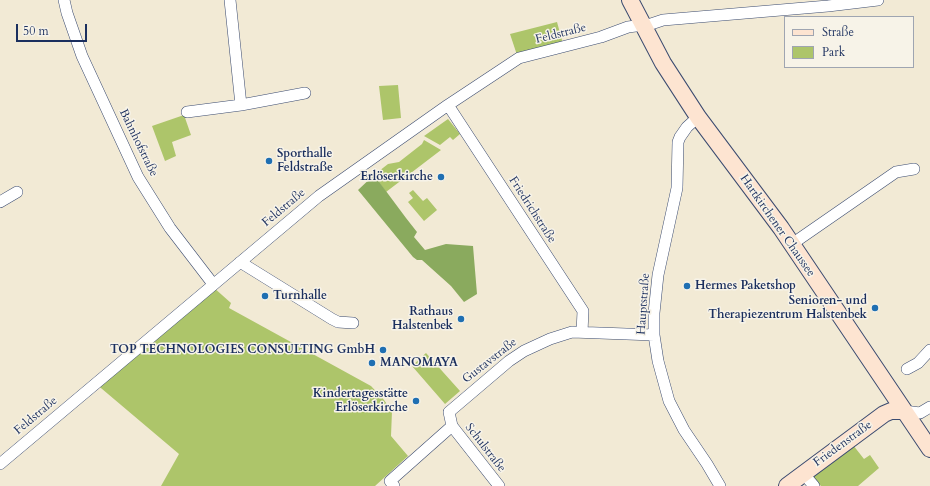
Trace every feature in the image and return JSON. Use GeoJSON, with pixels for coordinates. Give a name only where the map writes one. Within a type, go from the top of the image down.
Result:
{"type":"FeatureCollection","features":[{"type":"Feature","properties":{"kind":"main road","name":"Hartkirchener Chaussee"},"geometry":{"type":"LineString","coordinates":[[630,0],[638,26],[698,117],[792,244],[930,449]]}},
{"type":"Feature","properties":{"kind":"main road","name":"Friedenstraße"},"geometry":{"type":"LineString","coordinates":[[787,486],[884,414],[891,411],[904,411]]}},
{"type":"Feature","properties":{"kind":"street","name":"Bahnhofstraße"},"geometry":{"type":"LineString","coordinates":[[64,0],[82,56],[138,177],[170,228],[213,284]]}},
{"type":"Feature","properties":{"kind":"street"},"geometry":{"type":"LineString","coordinates":[[230,0],[241,104]]}},
{"type":"Feature","properties":{"kind":"street","name":"Feldstraße"},"geometry":{"type":"LineString","coordinates":[[0,464],[319,196],[448,105],[520,58],[601,37],[628,27],[663,20],[828,6],[878,0]]}},
{"type":"Feature","properties":{"kind":"street"},"geometry":{"type":"LineString","coordinates":[[187,112],[305,93]]}},
{"type":"Feature","properties":{"kind":"street","name":"Friedrichstraße"},"geometry":{"type":"LineString","coordinates":[[448,105],[583,311],[582,332]]}},
{"type":"Feature","properties":{"kind":"street","name":"Hauptstraße"},"geometry":{"type":"LineString","coordinates":[[698,117],[687,127],[678,142],[677,188],[658,275],[654,313],[654,335],[661,374],[669,401],[684,430],[708,464],[720,486]]}},
{"type":"Feature","properties":{"kind":"street"},"geometry":{"type":"LineString","coordinates":[[792,244],[896,172],[914,169]]}},
{"type":"Feature","properties":{"kind":"street"},"geometry":{"type":"LineString","coordinates":[[0,202],[17,192]]}},
{"type":"Feature","properties":{"kind":"street"},"geometry":{"type":"LineString","coordinates":[[240,262],[332,320],[353,323]]}},
{"type":"Feature","properties":{"kind":"street","name":"Gustavstraße"},"geometry":{"type":"LineString","coordinates":[[452,426],[449,412],[509,361],[524,351],[550,339],[572,332],[654,335]]}},
{"type":"Feature","properties":{"kind":"street"},"geometry":{"type":"LineString","coordinates":[[907,369],[918,363],[930,350]]}},
{"type":"Feature","properties":{"kind":"street"},"geometry":{"type":"LineString","coordinates":[[904,411],[920,412],[930,407]]}},
{"type":"Feature","properties":{"kind":"street"},"geometry":{"type":"LineString","coordinates":[[394,486],[390,481],[452,426]]}},
{"type":"Feature","properties":{"kind":"street","name":"Schulstraße"},"geometry":{"type":"LineString","coordinates":[[452,426],[499,486]]}},
{"type":"Feature","properties":{"kind":"street"},"geometry":{"type":"LineString","coordinates":[[803,473],[814,486]]}},
{"type":"Feature","properties":{"kind":"green space"},"geometry":{"type":"Polygon","coordinates":[[[557,22],[563,44],[517,55],[510,34],[557,22]]]}},
{"type":"Feature","properties":{"kind":"green space"},"geometry":{"type":"Polygon","coordinates":[[[398,85],[401,118],[383,120],[379,86],[398,85]]]}},
{"type":"Feature","properties":{"kind":"green space"},"geometry":{"type":"Polygon","coordinates":[[[184,115],[191,135],[172,142],[176,156],[165,161],[152,126],[184,115]]]}},
{"type":"Feature","properties":{"kind":"green space"},"geometry":{"type":"Polygon","coordinates":[[[448,119],[460,134],[453,140],[450,137],[440,145],[424,136],[448,119]]]}},
{"type":"Feature","properties":{"kind":"green space"},"geometry":{"type":"Polygon","coordinates":[[[424,140],[441,150],[386,192],[374,175],[388,164],[399,162],[422,144],[424,140]]]}},
{"type":"Feature","properties":{"kind":"green space"},"geometry":{"type":"Polygon","coordinates":[[[374,175],[417,232],[414,237],[425,250],[446,244],[473,246],[477,294],[464,302],[451,286],[422,260],[417,260],[413,257],[358,190],[374,175]]]}},
{"type":"Feature","properties":{"kind":"green space"},"geometry":{"type":"Polygon","coordinates":[[[413,190],[423,201],[427,198],[437,210],[424,221],[408,202],[413,198],[409,193],[413,190]]]}},
{"type":"Feature","properties":{"kind":"green space"},"geometry":{"type":"Polygon","coordinates":[[[213,287],[231,303],[229,308],[371,386],[392,411],[391,436],[408,456],[375,486],[161,486],[179,454],[95,383],[213,287]]]}},
{"type":"Feature","properties":{"kind":"green space"},"geometry":{"type":"Polygon","coordinates":[[[426,353],[460,391],[445,404],[412,366],[426,353]]]}},
{"type":"Feature","properties":{"kind":"green space"},"geometry":{"type":"Polygon","coordinates":[[[853,445],[864,459],[870,455],[879,468],[858,486],[821,486],[812,476],[853,445]]]}},
{"type":"Feature","properties":{"kind":"place","name":"Sporthalle Feldstraße"},"geometry":{"type":"Point","coordinates":[269,161]}},
{"type":"Feature","properties":{"kind":"place","name":"Erlöserkirche"},"geometry":{"type":"Point","coordinates":[441,177]}},
{"type":"Feature","properties":{"kind":"place","name":"Hermes Paketshop"},"geometry":{"type":"Point","coordinates":[687,286]}},
{"type":"Feature","properties":{"kind":"place","name":"Turnhalle"},"geometry":{"type":"Point","coordinates":[265,296]}},
{"type":"Feature","properties":{"kind":"place","name":"Senioren- und Therapiezentrum Halstenbek"},"geometry":{"type":"Point","coordinates":[875,308]}},
{"type":"Feature","properties":{"kind":"place","name":"Rathaus Halstenbek"},"geometry":{"type":"Point","coordinates":[461,319]}},
{"type":"Feature","properties":{"kind":"place","name":"TOP TECHNOLOGIES CONSULTING GmbH"},"geometry":{"type":"Point","coordinates":[383,350]}},
{"type":"Feature","properties":{"kind":"place","name":"MANOMAYA"},"geometry":{"type":"Point","coordinates":[372,363]}},
{"type":"Feature","properties":{"kind":"place","name":"Kindertagesstätte Erlöserkirche"},"geometry":{"type":"Point","coordinates":[416,401]}}]}
